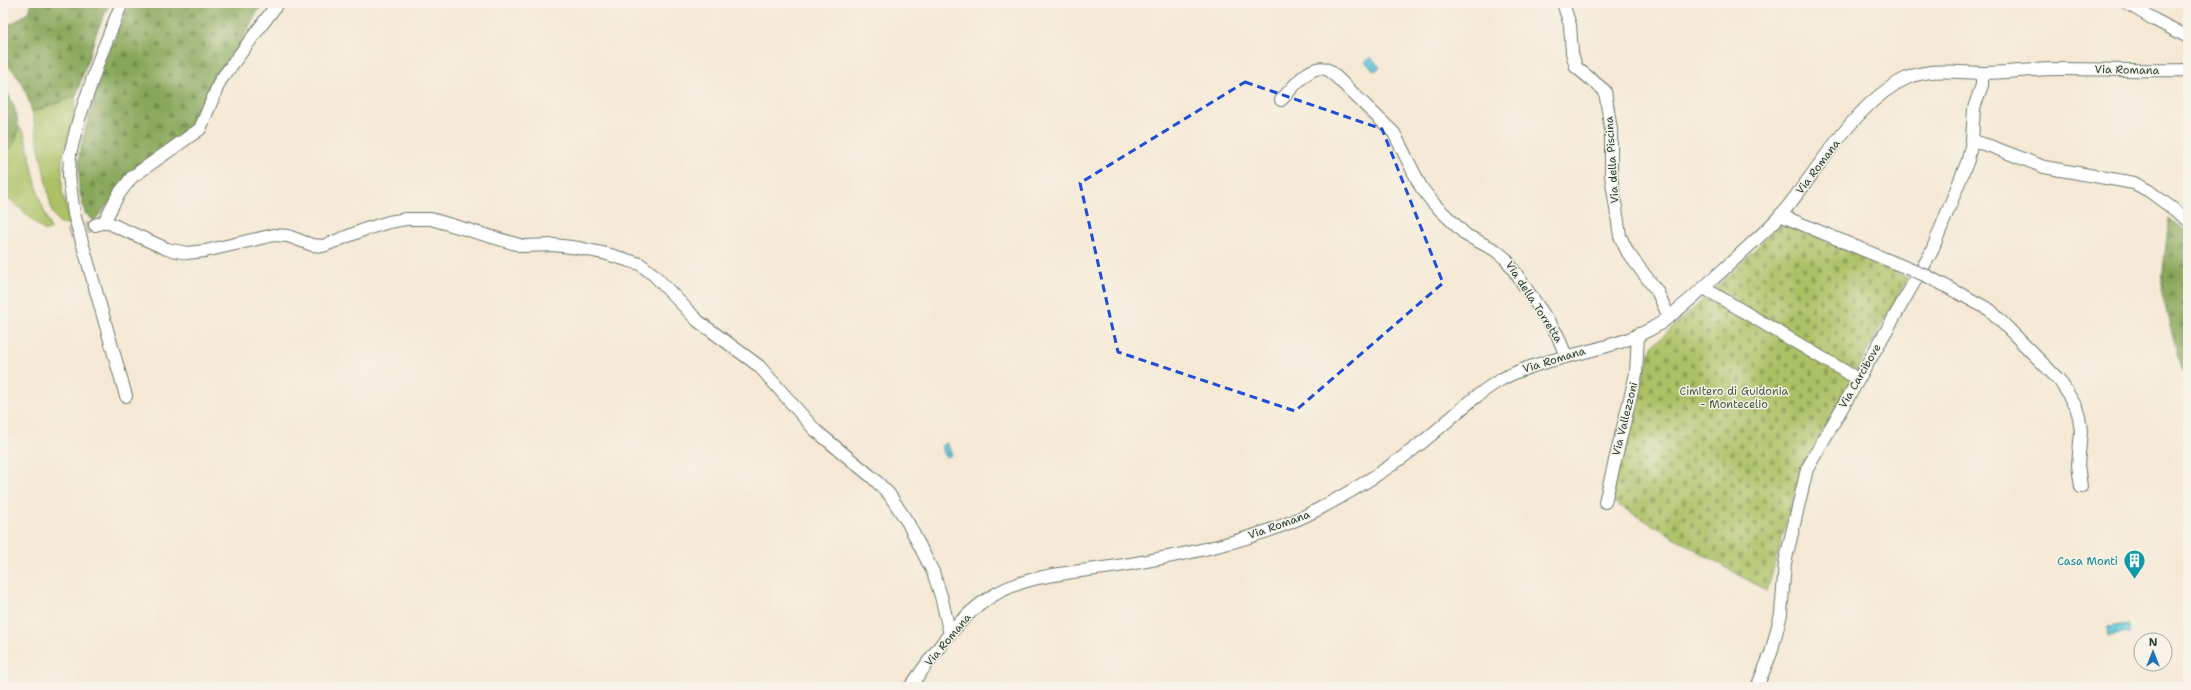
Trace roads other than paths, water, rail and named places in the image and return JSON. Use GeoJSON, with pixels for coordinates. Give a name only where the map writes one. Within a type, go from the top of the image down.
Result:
{"type":"FeatureCollection","features":[{"type":"Feature","properties":{"kind":"street"},"geometry":{"type":"LineString","coordinates":[[122,3],[100,57],[80,118],[72,148],[69,176],[74,214],[126,396]]}},
{"type":"Feature","properties":{"kind":"street"},"geometry":{"type":"LineString","coordinates":[[278,3],[220,81],[200,129],[132,177],[99,223],[123,228],[167,249],[187,253],[205,251],[274,235],[288,236],[312,245],[323,246],[381,224],[406,219],[425,218],[443,221],[523,246],[554,245],[579,248],[601,252],[640,264],[654,275],[698,321],[759,366],[815,430],[873,478],[889,494],[908,523],[933,572],[941,596],[950,634]]}},
{"type":"Feature","properties":{"kind":"street","name":"Via della Piscina"},"geometry":{"type":"LineString","coordinates":[[1563,3],[1570,25],[1572,53],[1576,67],[1605,91],[1611,130],[1611,175],[1620,236],[1628,253],[1657,291],[1669,317]]}},
{"type":"Feature","properties":{"kind":"street"},"geometry":{"type":"LineString","coordinates":[[2127,3],[2155,20],[2188,37]]}},
{"type":"Feature","properties":{"kind":"street","name":"Via della Torretta"},"geometry":{"type":"LineString","coordinates":[[1281,100],[1314,69],[1323,68],[1330,71],[1394,133],[1421,186],[1434,204],[1466,235],[1495,250],[1506,259],[1557,334],[1566,356]]}},
{"type":"Feature","properties":{"kind":"street","name":"Via Romana"},"geometry":{"type":"LineString","coordinates":[[910,687],[950,634],[969,613],[983,602],[1018,583],[1043,577],[1169,556],[1246,537],[1301,518],[1347,493],[1401,458],[1494,384],[1520,371],[1638,334],[1656,326],[1704,288],[1780,216],[1840,138],[1863,112],[1890,88],[1905,79],[1925,73],[1982,73],[2065,69],[2188,70]]}},
{"type":"Feature","properties":{"kind":"street","name":"Via Carcibove"},"geometry":{"type":"LineString","coordinates":[[1757,687],[1771,653],[1782,614],[1785,563],[1807,469],[1931,253],[1968,160],[1972,141],[1974,108],[1982,85],[1982,73]]}},
{"type":"Feature","properties":{"kind":"street"},"geometry":{"type":"LineString","coordinates":[[1972,141],[1995,148],[2044,167],[2137,184],[2156,196],[2188,222]]}},
{"type":"Feature","properties":{"kind":"street"},"geometry":{"type":"LineString","coordinates":[[1780,216],[1927,276],[1990,310],[2060,381],[2076,408],[2081,431],[2078,464],[2081,487]]}},
{"type":"Feature","properties":{"kind":"street"},"geometry":{"type":"LineString","coordinates":[[1704,288],[1851,375]]}},
{"type":"Feature","properties":{"kind":"street","name":"Via Vallezzoni"},"geometry":{"type":"LineString","coordinates":[[1605,502],[1636,374],[1638,334]]}},
{"type":"Feature","properties":{"kind":"water"},"geometry":{"type":"Polygon","coordinates":[[[1370,57],[1380,67],[1375,71],[1365,62],[1370,57]]]}},
{"type":"Feature","properties":{"kind":"water"},"geometry":{"type":"Polygon","coordinates":[[[947,443],[952,455],[946,457],[941,446],[947,443]]]}},
{"type":"Feature","properties":{"kind":"water"},"geometry":{"type":"Polygon","coordinates":[[[2129,624],[2130,633],[2108,636],[2107,627],[2129,624]]]}},
{"type":"Feature","properties":{"kind":"tunnel"},"geometry":{"type":"LineString","coordinates":[[69,233],[95,225]]}},
{"type":"Feature","properties":{"kind":"place","name":"Casa Monti"},"geometry":{"type":"Point","coordinates":[2134,580]}},
{"type":"Feature","properties":{"kind":"park label","name":"Cimitero di Guidonia - Montecelio"},"geometry":{"type":"Point","coordinates":[1734,397]}}]}
